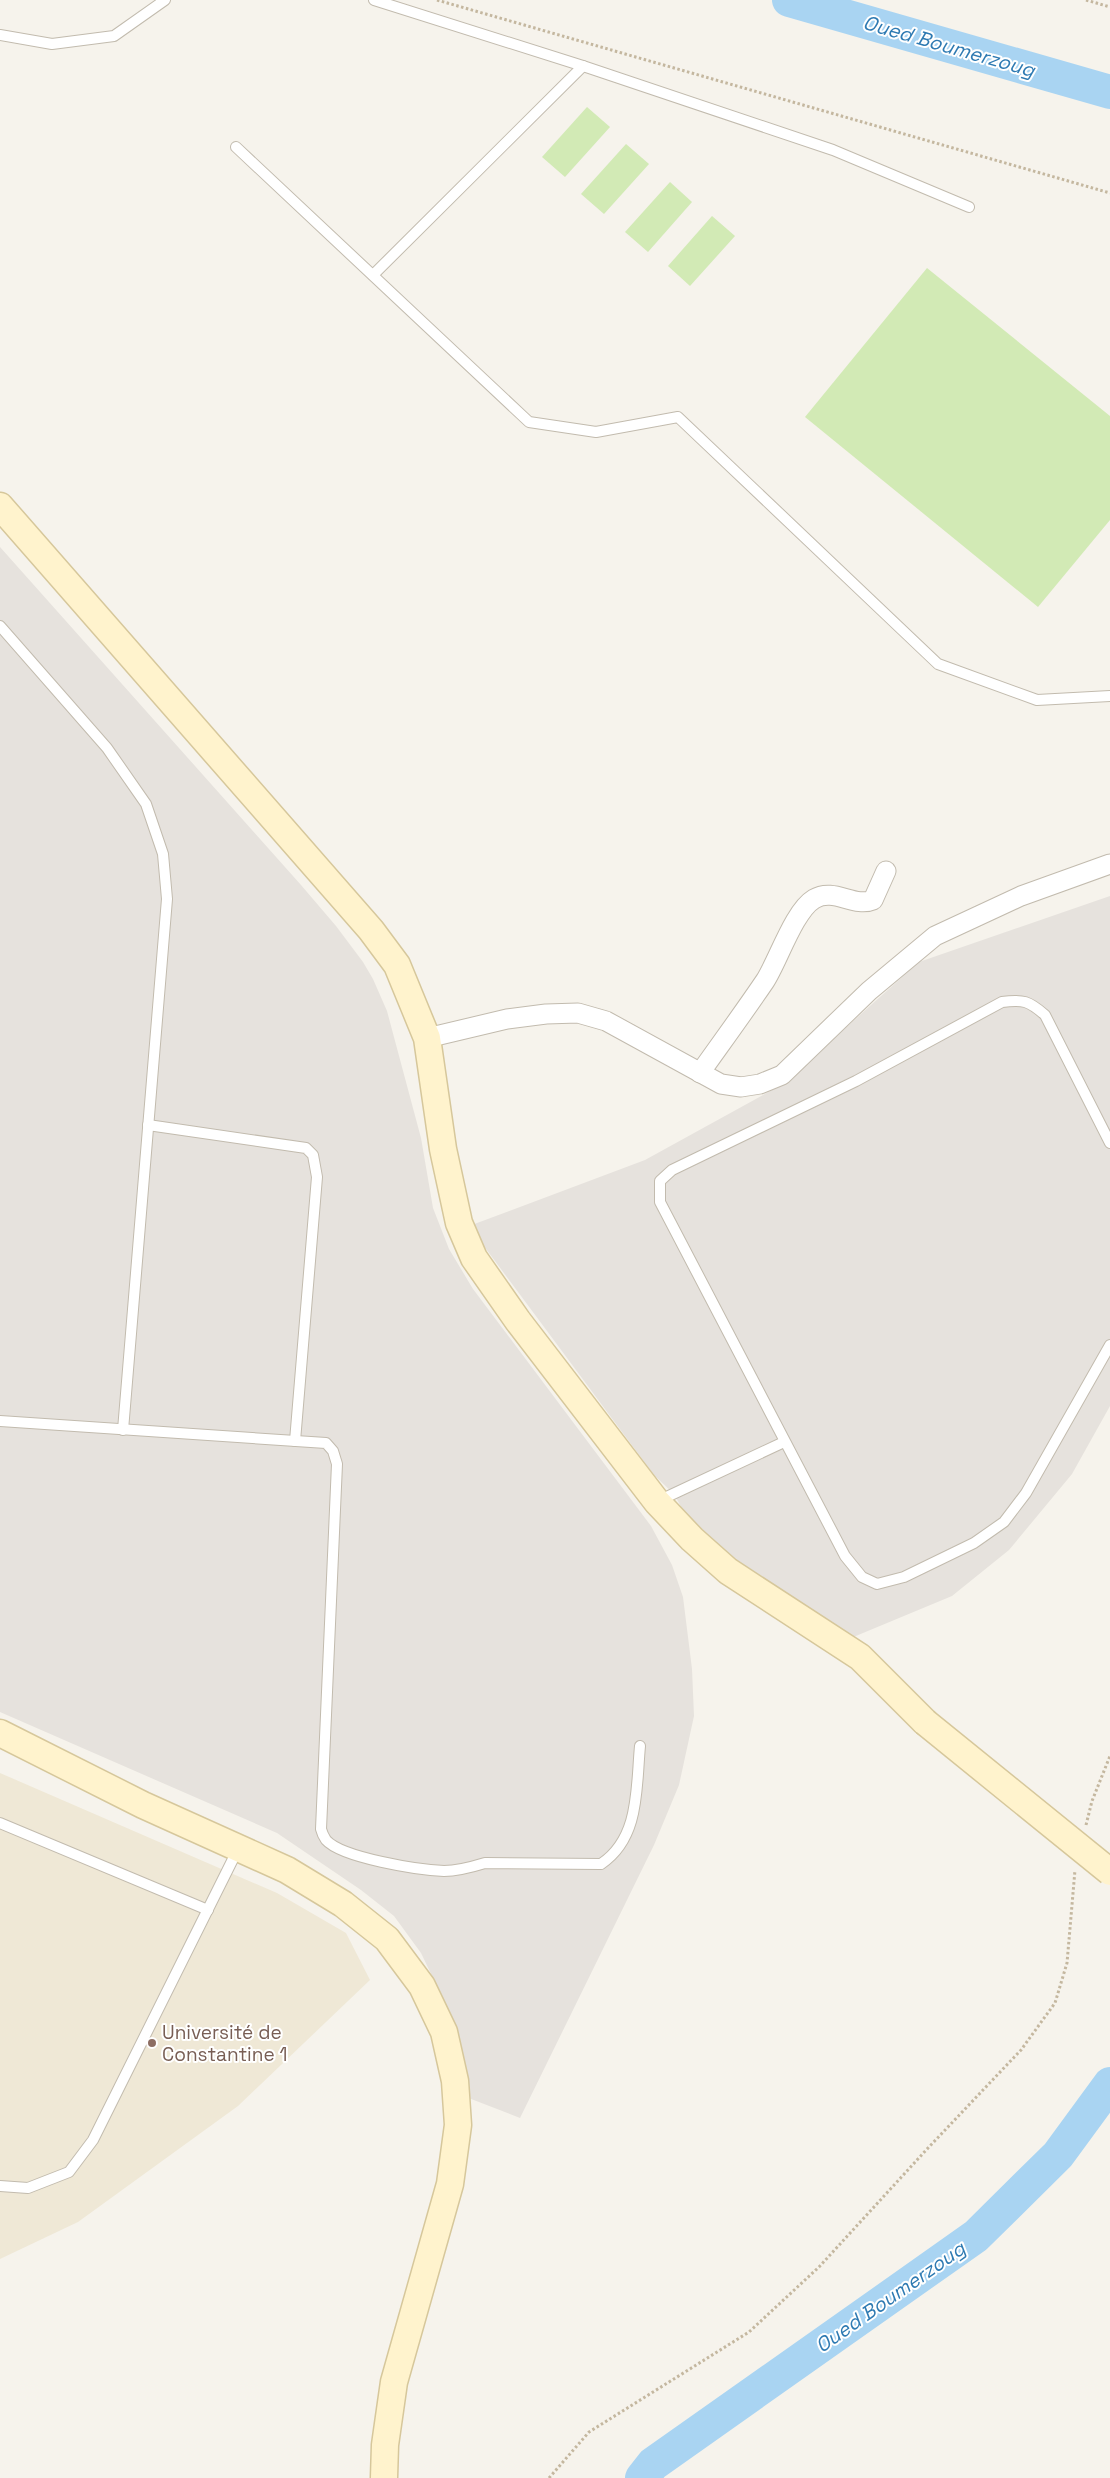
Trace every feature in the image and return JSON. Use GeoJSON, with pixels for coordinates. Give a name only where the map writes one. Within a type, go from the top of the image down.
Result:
{"type":"FeatureCollection","features":[{"type":"Feature","properties":{"kind":"street"},"geometry":{"type":"LineString","coordinates":[[0,506],[371,930],[397,965],[427,1038],[443,1149],[459,1223],[474,1258],[518,1321],[657,1502],[692,1539],[728,1571],[860,1657],[925,1722],[1110,1872]]}},
{"type":"Feature","properties":{"kind":"street"},"geometry":{"type":"LineString","coordinates":[[427,1038],[507,1019],[546,1014],[578,1013],[606,1021],[722,1084],[741,1087],[760,1084],[782,1075],[869,991],[935,936],[1022,896],[1110,864]]}},
{"type":"Feature","properties":{"kind":"street"},"geometry":{"type":"LineString","coordinates":[[700,1072],[766,980],[797,920],[812,900],[823,895],[836,896],[865,904],[873,900],[886,870]]}},
{"type":"Feature","properties":{"kind":"street"},"geometry":{"type":"LineString","coordinates":[[0,1733],[143,1805],[287,1870],[343,1904],[387,1939],[422,1986],[444,2032],[455,2081],[458,2125],[450,2184],[394,2382],[384,2478]]}},
{"type":"Feature","properties":{"kind":"lane"},"geometry":{"type":"LineString","coordinates":[[0,35],[52,44],[114,36],[165,0]]}},
{"type":"Feature","properties":{"kind":"lane"},"geometry":{"type":"LineString","coordinates":[[374,0],[583,66],[833,150],[970,207]]}},
{"type":"Feature","properties":{"kind":"lane"},"geometry":{"type":"LineString","coordinates":[[372,275],[583,66]]}},
{"type":"Feature","properties":{"kind":"lane"},"geometry":{"type":"LineString","coordinates":[[236,147],[529,422],[596,432],[678,417],[938,664],[1037,700],[1110,696]]}},
{"type":"Feature","properties":{"kind":"lane"},"geometry":{"type":"LineString","coordinates":[[0,626],[107,748],[146,804],[163,854],[167,898],[123,1430]]}},
{"type":"Feature","properties":{"kind":"lane"},"geometry":{"type":"LineString","coordinates":[[1110,1143],[1045,1015],[1033,1004],[1019,999],[1002,1002],[856,1081],[672,1170],[660,1181],[660,1202],[845,1556],[862,1577],[877,1584],[904,1577],[974,1543],[1004,1522],[1026,1492],[1110,1345]]}},
{"type":"Feature","properties":{"kind":"lane"},"geometry":{"type":"LineString","coordinates":[[148,1125],[306,1148],[313,1155],[317,1177],[295,1440]]}},
{"type":"Feature","properties":{"kind":"lane"},"geometry":{"type":"LineString","coordinates":[[0,1421],[295,1440],[326,1443],[333,1451],[337,1464],[320,1830],[327,1840],[345,1850],[377,1862],[421,1869],[453,1870],[486,1863],[601,1864],[612,1856],[624,1842],[633,1818],[640,1746]]}},
{"type":"Feature","properties":{"kind":"lane"},"geometry":{"type":"LineString","coordinates":[[657,1502],[784,1442]]}},
{"type":"Feature","properties":{"kind":"lane"},"geometry":{"type":"LineString","coordinates":[[0,1823],[208,1910]]}},
{"type":"Feature","properties":{"kind":"lane"},"geometry":{"type":"LineString","coordinates":[[0,2186],[28,2188],[68,2172],[88,2146],[239,1848]]}},
{"type":"Feature","properties":{"kind":"path"},"geometry":{"type":"LineString","coordinates":[[437,0],[1110,193]]}},
{"type":"Feature","properties":{"kind":"path"},"geometry":{"type":"LineString","coordinates":[[1086,0],[1110,7]]}},
{"type":"Feature","properties":{"kind":"path"},"geometry":{"type":"LineString","coordinates":[[1085,1828],[1092,1801],[1110,1756]]}},
{"type":"Feature","properties":{"kind":"path"},"geometry":{"type":"LineString","coordinates":[[549,2478],[589,2432],[749,2332],[820,2267],[928,2148],[1021,2050],[1055,2003],[1058,1995],[1067,1963],[1072,1881],[1076,1863]]}},
{"type":"Feature","properties":{"kind":"shaded area"},"geometry":{"type":"Polygon","coordinates":[[[0,547],[301,885],[336,926],[363,962],[373,979],[387,1011],[421,1138],[433,1208],[449,1249],[473,1289],[651,1526],[672,1565],[683,1597],[692,1669],[694,1716],[679,1785],[654,1845],[520,2118],[466,2097],[461,2055],[447,2007],[421,1953],[394,1916],[361,1890],[277,1833],[0,1712],[0,547]]]}},
{"type":"Feature","properties":{"kind":"shaded area"},"geometry":{"type":"Polygon","coordinates":[[[1110,896],[1110,1406],[1072,1474],[1009,1550],[952,1596],[851,1638],[839,1647],[694,1530],[674,1494],[654,1475],[469,1226],[645,1160],[783,1084],[919,962],[1110,896]]]}},
{"type":"Feature","properties":{"kind":"shaded area","name":"Université de Constantine 1"},"geometry":{"type":"Polygon","coordinates":[[[0,1773],[277,1893],[346,1933],[370,1980],[238,2106],[78,2222],[0,2259],[0,1773]]]}},
{"type":"Feature","properties":{"kind":"green space"},"geometry":{"type":"Polygon","coordinates":[[[587,107],[610,127],[565,177],[542,157],[587,107]]]}},
{"type":"Feature","properties":{"kind":"green space"},"geometry":{"type":"Polygon","coordinates":[[[626,144],[649,164],[604,214],[581,194],[626,144]]]}},
{"type":"Feature","properties":{"kind":"green space"},"geometry":{"type":"Polygon","coordinates":[[[670,182],[692,202],[648,252],[625,232],[670,182]]]}},
{"type":"Feature","properties":{"kind":"green space"},"geometry":{"type":"Polygon","coordinates":[[[712,216],[735,236],[690,286],[668,266],[712,216]]]}},
{"type":"Feature","properties":{"kind":"green space"},"geometry":{"type":"Polygon","coordinates":[[[927,268],[1110,416],[1110,520],[1038,607],[805,417],[927,268]]]}},
{"type":"Feature","properties":{"kind":"waterway","name":"Oued Boumerzoug"},"geometry":{"type":"LineString","coordinates":[[789,0],[1110,92]]}},
{"type":"Feature","properties":{"kind":"waterway","name":"Oued Boumerzoug"},"geometry":{"type":"LineString","coordinates":[[642,2478],[653,2464],[976,2236],[1058,2155],[1110,2084]]}},
{"type":"Feature","properties":{"kind":"place","name":"Université de Constantine 1"},"geometry":{"type":"Point","coordinates":[152,2043]}}]}
